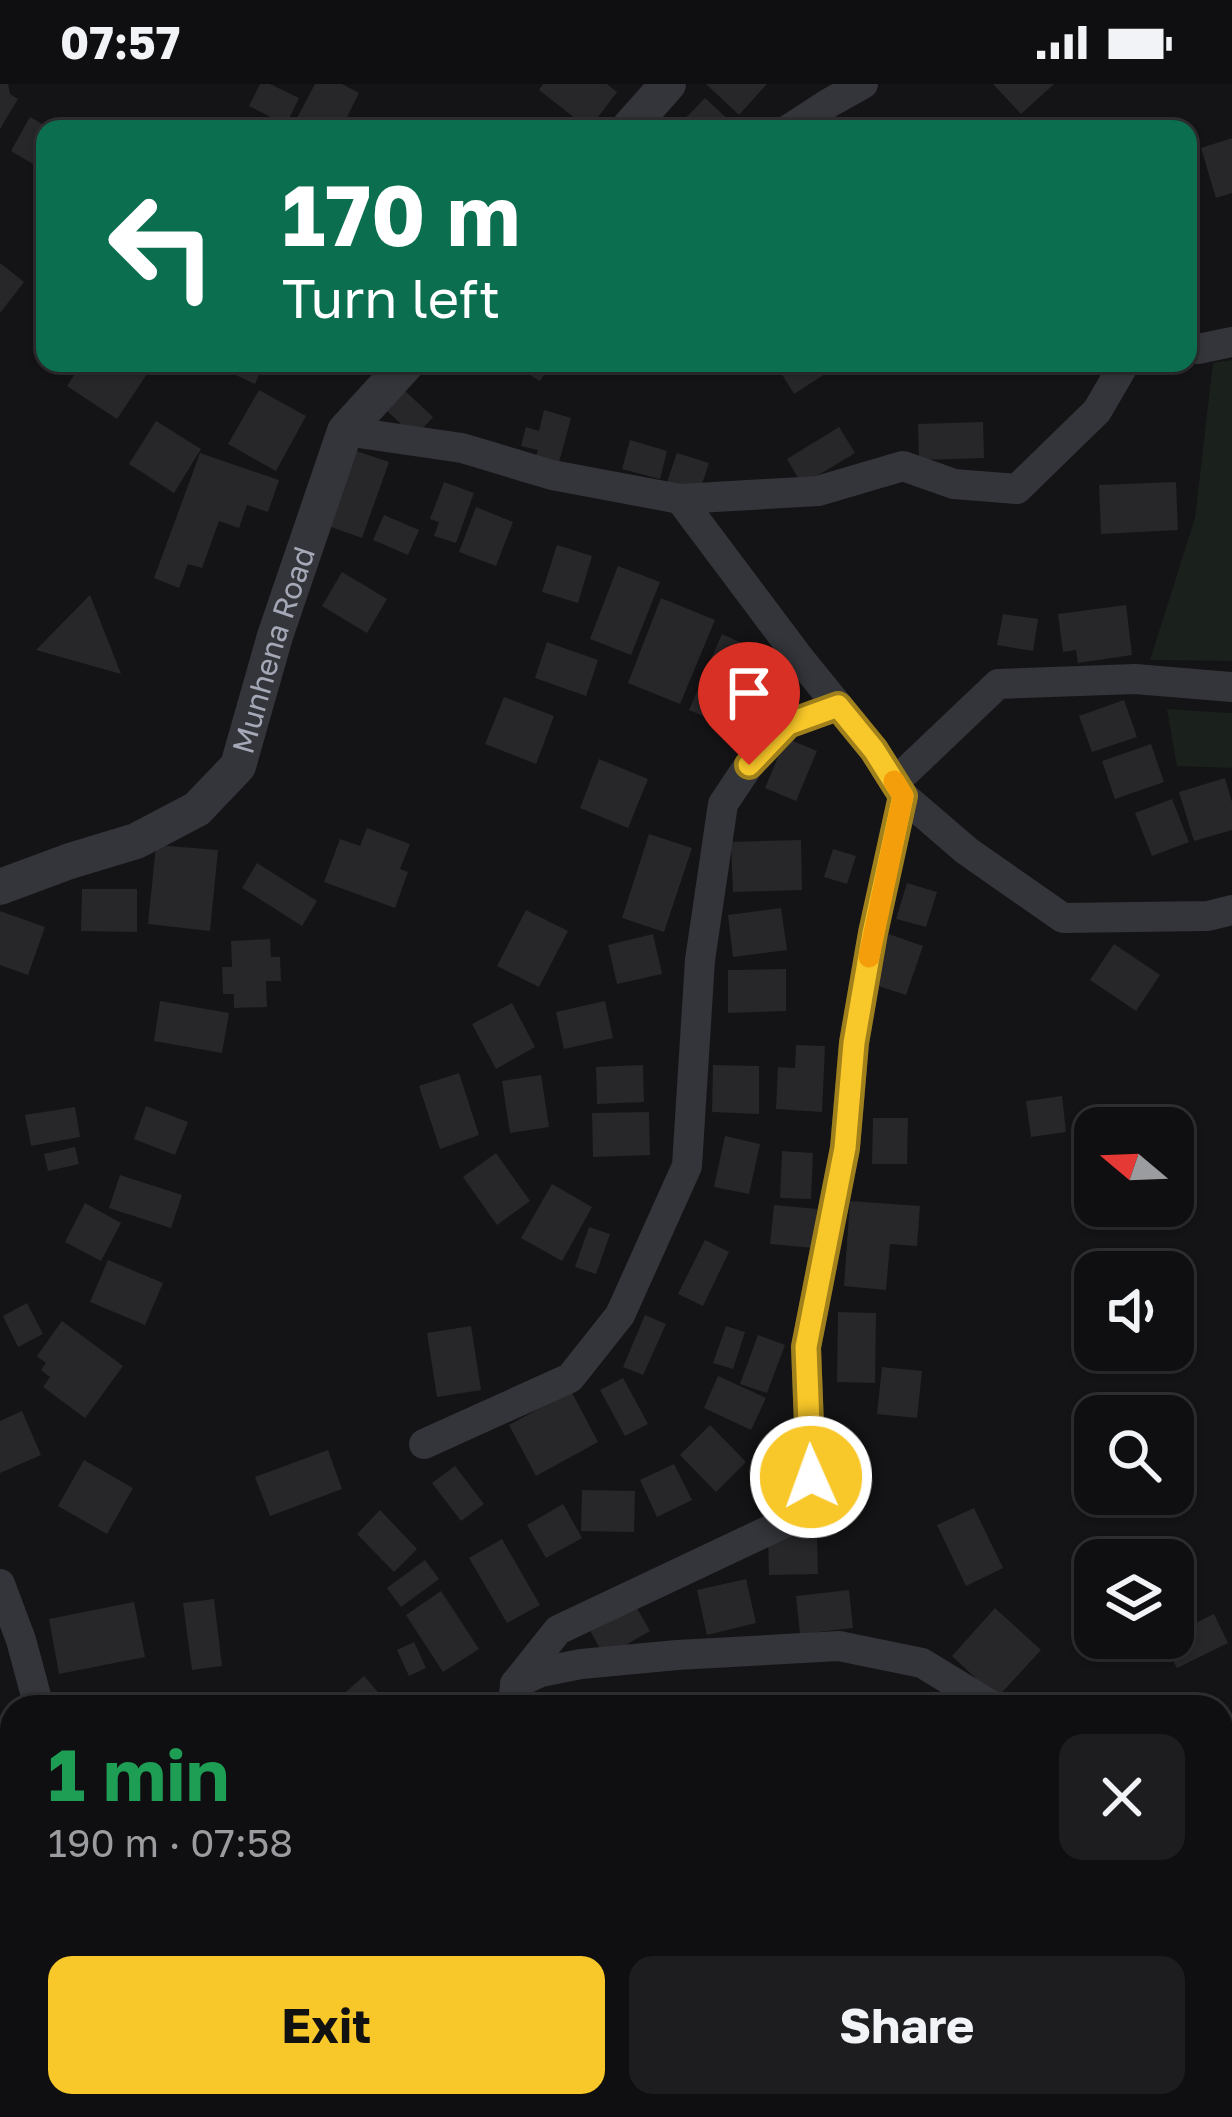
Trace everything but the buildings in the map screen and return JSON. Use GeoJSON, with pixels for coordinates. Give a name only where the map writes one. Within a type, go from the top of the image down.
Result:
{"type":"FeatureCollection","features":[{"type":"Feature","properties":{"kind":"street"},"geometry":{"type":"LineString","coordinates":[[636,120],[668,84]]}},
{"type":"Feature","properties":{"kind":"street"},"geometry":{"type":"LineString","coordinates":[[805,120],[863,84]]}},
{"type":"Feature","properties":{"kind":"street"},"geometry":{"type":"LineString","coordinates":[[1197,348],[1232,343]]}},
{"type":"Feature","properties":{"kind":"street","name":"Munhena Road"},"geometry":{"type":"LineString","coordinates":[[0,887],[136,841],[197,809],[238,766],[275,636],[345,431],[399,372]]}},
{"type":"Feature","properties":{"kind":"street"},"geometry":{"type":"LineString","coordinates":[[345,431],[462,448],[552,475],[680,499],[818,491],[903,466],[954,484],[1017,489],[1097,411],[1120,372]]}},
{"type":"Feature","properties":{"kind":"street"},"geometry":{"type":"LineString","coordinates":[[680,499],[899,789],[968,851],[1063,918],[1208,916],[1232,910]]}},
{"type":"Feature","properties":{"kind":"street"},"geometry":{"type":"LineString","coordinates":[[514,1695],[558,1630],[793,1519],[811,1477],[806,1347],[845,1148],[854,1043],[899,789],[998,684],[1135,679],[1232,687]]}},
{"type":"Feature","properties":{"kind":"street"},"geometry":{"type":"LineString","coordinates":[[424,1444],[570,1378],[620,1316],[687,1166],[700,960],[723,803],[749,765],[788,724],[838,706]]}},
{"type":"Feature","properties":{"kind":"street"},"geometry":{"type":"LineString","coordinates":[[0,1584],[36,1695]]}},
{"type":"Feature","properties":{"kind":"street"},"geometry":{"type":"LineString","coordinates":[[514,1695],[542,1672],[581,1664],[839,1646],[922,1663],[974,1695]]}},
{"type":"Feature","properties":{"kind":"shaded area"},"geometry":{"type":"Polygon","coordinates":[[[1232,360],[1232,661],[1150,660],[1195,518],[1213,363],[1232,360]]]}},
{"type":"Feature","properties":{"kind":"shaded area"},"geometry":{"type":"Polygon","coordinates":[[[1167,709],[1232,713],[1232,768],[1177,766],[1167,709]]]}},
{"type":"Feature","properties":{"kind":"slow traffic"},"geometry":{"type":"LineString","coordinates":[[869,957],[903,796],[894,781]]}},
{"type":"Feature","properties":{"kind":"route"},"geometry":{"type":"LineString","coordinates":[[749,765],[788,724],[838,706],[903,796],[873,933],[854,1043],[845,1148],[806,1347],[811,1477]]}}]}
